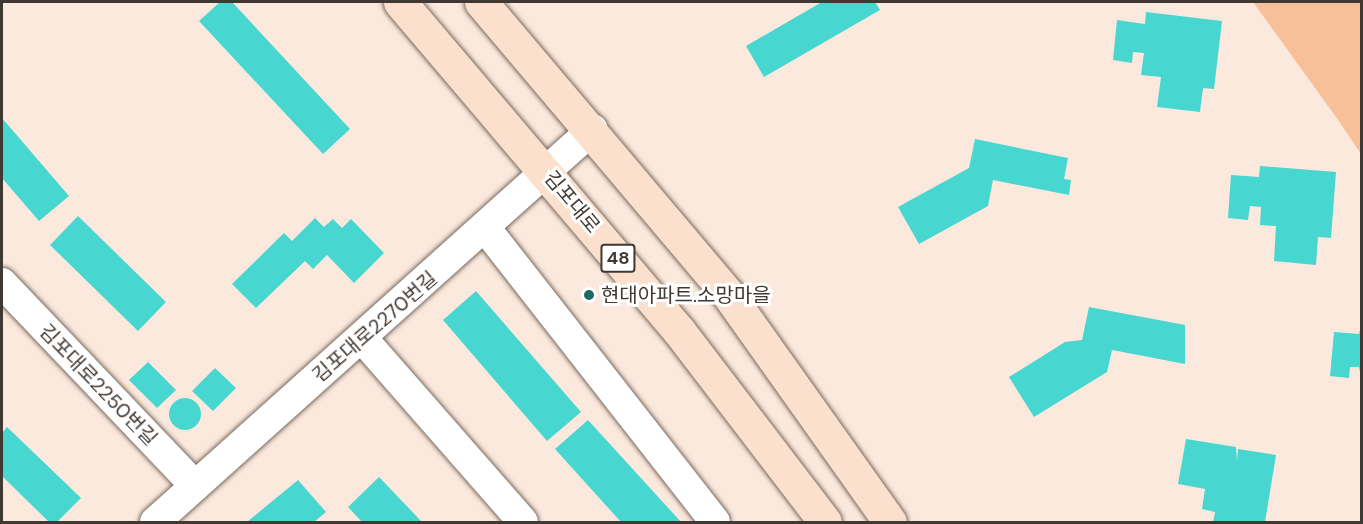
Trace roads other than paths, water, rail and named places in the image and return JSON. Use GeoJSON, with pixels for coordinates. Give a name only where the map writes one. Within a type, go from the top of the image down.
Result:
{"type":"FeatureCollection","features":[{"type":"Feature","properties":{"kind":"main road","name":"김포대로"},"geometry":{"type":"LineString","coordinates":[[400,2],[547,172],[686,340],[825,522]]}},
{"type":"Feature","properties":{"kind":"main road"},"geometry":{"type":"LineString","coordinates":[[481,2],[592,129],[730,297],[890,522]]}},
{"type":"Feature","properties":{"kind":"street","name":"김포대로2270번길"},"geometry":{"type":"LineString","coordinates":[[155,522],[487,230],[592,129]]}},
{"type":"Feature","properties":{"kind":"street"},"geometry":{"type":"LineString","coordinates":[[487,230],[715,522]]}},
{"type":"Feature","properties":{"kind":"street","name":"김포대로2250번길"},"geometry":{"type":"LineString","coordinates":[[2,284],[195,486]]}},
{"type":"Feature","properties":{"kind":"street"},"geometry":{"type":"LineString","coordinates":[[362,338],[523,522]]}},
{"type":"Feature","properties":{"kind":"place","name":"현대아파트.소망마을"},"geometry":{"type":"Point","coordinates":[589,295]}}]}
